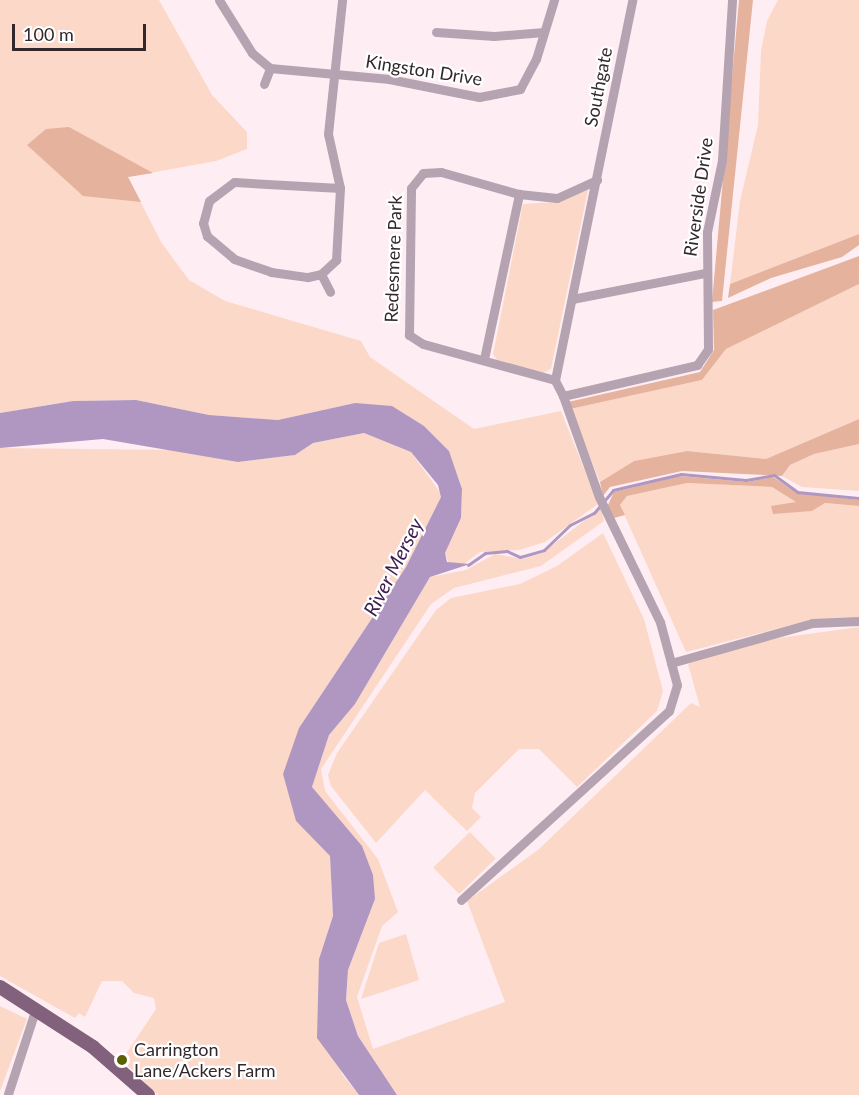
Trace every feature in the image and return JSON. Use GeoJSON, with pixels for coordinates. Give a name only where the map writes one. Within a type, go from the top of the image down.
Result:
{"type":"FeatureCollection","features":[{"type":"Feature","properties":{"kind":"main road"},"geometry":{"type":"LineString","coordinates":[[0,987],[36,1008],[148,1095]]}},
{"type":"Feature","properties":{"kind":"street"},"geometry":{"type":"LineString","coordinates":[[219,0],[252,53],[270,68],[264,84]]}},
{"type":"Feature","properties":{"kind":"street"},"geometry":{"type":"LineString","coordinates":[[321,274],[339,248],[340,188],[328,134],[342,0]]}},
{"type":"Feature","properties":{"kind":"street","name":"Kingston Drive"},"geometry":{"type":"LineString","coordinates":[[270,68],[335,76],[388,79],[478,97],[512,94],[528,78],[554,0]]}},
{"type":"Feature","properties":{"kind":"street","name":"Southgate"},"geometry":{"type":"LineString","coordinates":[[597,180],[632,0]]}},
{"type":"Feature","properties":{"kind":"street","name":"Riverside Drive"},"geometry":{"type":"LineString","coordinates":[[563,396],[697,365],[708,349],[705,273],[722,160],[732,0]]}},
{"type":"Feature","properties":{"kind":"street"},"geometry":{"type":"LineString","coordinates":[[436,32],[494,36],[544,32]]}},
{"type":"Feature","properties":{"kind":"street","name":"Redesmere Park"},"geometry":{"type":"LineString","coordinates":[[555,380],[484,358],[423,344],[406,329],[411,188],[417,176],[430,172],[519,194],[556,198],[597,180]]}},
{"type":"Feature","properties":{"kind":"street"},"geometry":{"type":"LineString","coordinates":[[461,900],[669,711],[677,685],[660,622],[599,497],[563,396],[555,380],[597,180]]}},
{"type":"Feature","properties":{"kind":"street"},"geometry":{"type":"LineString","coordinates":[[321,274],[291,276],[234,259],[207,236],[205,212],[216,192],[234,182],[340,188]]}},
{"type":"Feature","properties":{"kind":"street"},"geometry":{"type":"LineString","coordinates":[[484,358],[519,194]]}},
{"type":"Feature","properties":{"kind":"street"},"geometry":{"type":"LineString","coordinates":[[572,299],[705,273]]}},
{"type":"Feature","properties":{"kind":"street"},"geometry":{"type":"LineString","coordinates":[[321,274],[330,292]]}},
{"type":"Feature","properties":{"kind":"street"},"geometry":{"type":"LineString","coordinates":[[671,663],[812,623],[859,621]]}},
{"type":"Feature","properties":{"kind":"street"},"geometry":{"type":"LineString","coordinates":[[8,1094],[36,1008]]}},
{"type":"Feature","properties":{"kind":"shaded area"},"geometry":{"type":"Polygon","coordinates":[[[0,0],[159,0],[212,95],[247,132],[247,149],[216,161],[128,177],[161,242],[189,280],[225,301],[361,341],[370,357],[474,429],[561,411],[598,504],[545,542],[519,550],[480,552],[460,567],[450,566],[445,553],[461,518],[462,489],[449,451],[424,426],[355,403],[278,420],[209,415],[136,400],[73,401],[0,413],[0,0]]]}},
{"type":"Feature","properties":{"kind":"shaded area"},"geometry":{"type":"Polygon","coordinates":[[[739,0],[753,0],[722,301],[712,302],[739,0]]]}},
{"type":"Feature","properties":{"kind":"shaded area"},"geometry":{"type":"Polygon","coordinates":[[[778,0],[859,0],[859,234],[730,284],[740,201],[758,125],[761,51],[767,21],[778,0]]]}},
{"type":"Feature","properties":{"kind":"shaded area"},"geometry":{"type":"Polygon","coordinates":[[[69,127],[153,173],[128,177],[141,202],[83,196],[27,145],[46,129],[69,127]]]}},
{"type":"Feature","properties":{"kind":"shaded area"},"geometry":{"type":"Polygon","coordinates":[[[588,190],[551,369],[543,373],[497,360],[493,354],[523,204],[556,202],[588,190]]]}},
{"type":"Feature","properties":{"kind":"shaded area"},"geometry":{"type":"Polygon","coordinates":[[[859,234],[859,245],[842,257],[771,278],[728,298],[730,284],[859,234]]]}},
{"type":"Feature","properties":{"kind":"shaded area"},"geometry":{"type":"Polygon","coordinates":[[[859,256],[859,284],[726,349],[702,380],[570,409],[568,402],[700,372],[714,350],[713,310],[859,256]]]}},
{"type":"Feature","properties":{"kind":"shaded area"},"geometry":{"type":"Polygon","coordinates":[[[859,284],[859,419],[766,459],[687,451],[634,461],[600,482],[570,409],[702,380],[726,349],[859,284]]]}},
{"type":"Feature","properties":{"kind":"shaded area"},"geometry":{"type":"Polygon","coordinates":[[[136,400],[209,415],[278,420],[355,403],[392,406],[424,426],[449,451],[462,489],[461,518],[445,553],[447,562],[470,564],[430,577],[355,704],[329,735],[312,787],[362,846],[373,875],[375,899],[348,970],[346,1000],[358,1036],[397,1095],[359,1095],[317,1038],[319,959],[333,916],[330,856],[296,821],[283,774],[299,728],[406,567],[441,497],[438,485],[411,452],[364,433],[313,443],[295,455],[238,462],[103,439],[0,448],[0,413],[73,401],[136,400]]]}},
{"type":"Feature","properties":{"kind":"shaded area"},"geometry":{"type":"Polygon","coordinates":[[[859,419],[859,444],[814,454],[790,465],[782,476],[682,471],[610,487],[603,496],[600,482],[634,461],[687,451],[766,459],[859,419]]]}},
{"type":"Feature","properties":{"kind":"shaded area"},"geometry":{"type":"Polygon","coordinates":[[[364,433],[411,452],[442,495],[406,567],[299,728],[296,821],[330,856],[333,916],[319,959],[342,1074],[359,1095],[158,1095],[122,1060],[156,1009],[154,998],[134,993],[122,981],[102,981],[85,1017],[79,1013],[75,1018],[0,976],[0,448],[175,450],[238,462],[295,455],[313,443],[364,433]]]}},
{"type":"Feature","properties":{"kind":"shaded area"},"geometry":{"type":"Polygon","coordinates":[[[859,444],[859,491],[802,487],[782,476],[790,465],[814,454],[859,444]]]}},
{"type":"Feature","properties":{"kind":"shaded area"},"geometry":{"type":"Polygon","coordinates":[[[680,476],[747,482],[773,477],[797,493],[859,500],[859,506],[825,503],[812,511],[773,514],[771,506],[796,502],[772,487],[687,483],[627,496],[620,505],[625,515],[614,518],[607,507],[614,492],[680,476]]]}},
{"type":"Feature","properties":{"kind":"shaded area"},"geometry":{"type":"Polygon","coordinates":[[[687,483],[772,487],[812,511],[825,503],[859,506],[859,618],[811,620],[686,652],[620,505],[627,496],[687,483]]]}},
{"type":"Feature","properties":{"kind":"shaded area"},"geometry":{"type":"Polygon","coordinates":[[[601,508],[604,521],[541,566],[454,588],[431,604],[321,769],[325,791],[378,859],[398,912],[382,926],[357,997],[373,1049],[505,1002],[467,901],[538,850],[691,703],[700,707],[688,664],[708,654],[779,638],[859,627],[859,1095],[397,1095],[358,1036],[346,1000],[348,970],[375,899],[312,787],[329,735],[355,704],[430,577],[466,570],[495,554],[523,559],[542,553],[601,508]]]}},
{"type":"Feature","properties":{"kind":"shaded area"},"geometry":{"type":"Polygon","coordinates":[[[603,533],[644,619],[663,691],[657,711],[577,787],[539,749],[519,749],[475,793],[472,808],[481,817],[467,831],[425,790],[376,843],[331,786],[328,775],[337,753],[436,610],[451,598],[520,584],[557,566],[603,533]]]}},
{"type":"Feature","properties":{"kind":"shaded area"},"geometry":{"type":"Polygon","coordinates":[[[470,832],[496,859],[459,894],[433,867],[470,832]]]}},
{"type":"Feature","properties":{"kind":"shaded area"},"geometry":{"type":"Polygon","coordinates":[[[406,934],[419,980],[361,999],[379,943],[406,934]]]}},
{"type":"Feature","properties":{"kind":"shaded area"},"geometry":{"type":"Polygon","coordinates":[[[0,1006],[27,1019],[0,1091],[0,1006]]]}},
{"type":"Feature","properties":{"kind":"waterway"},"geometry":{"type":"LineString","coordinates":[[468,565],[485,553],[507,551],[520,557],[544,550],[570,525],[594,513],[613,490],[681,474],[746,480],[774,475],[797,492],[859,498]]}},
{"type":"Feature","properties":{"kind":"place","name":"Carrington Lane/Ackers Farm"},"geometry":{"type":"Point","coordinates":[122,1060]}},
{"type":"Feature","properties":{"kind":"water label","name":"River Mersey"},"geometry":{"type":"Point","coordinates":[393,567]}}]}
